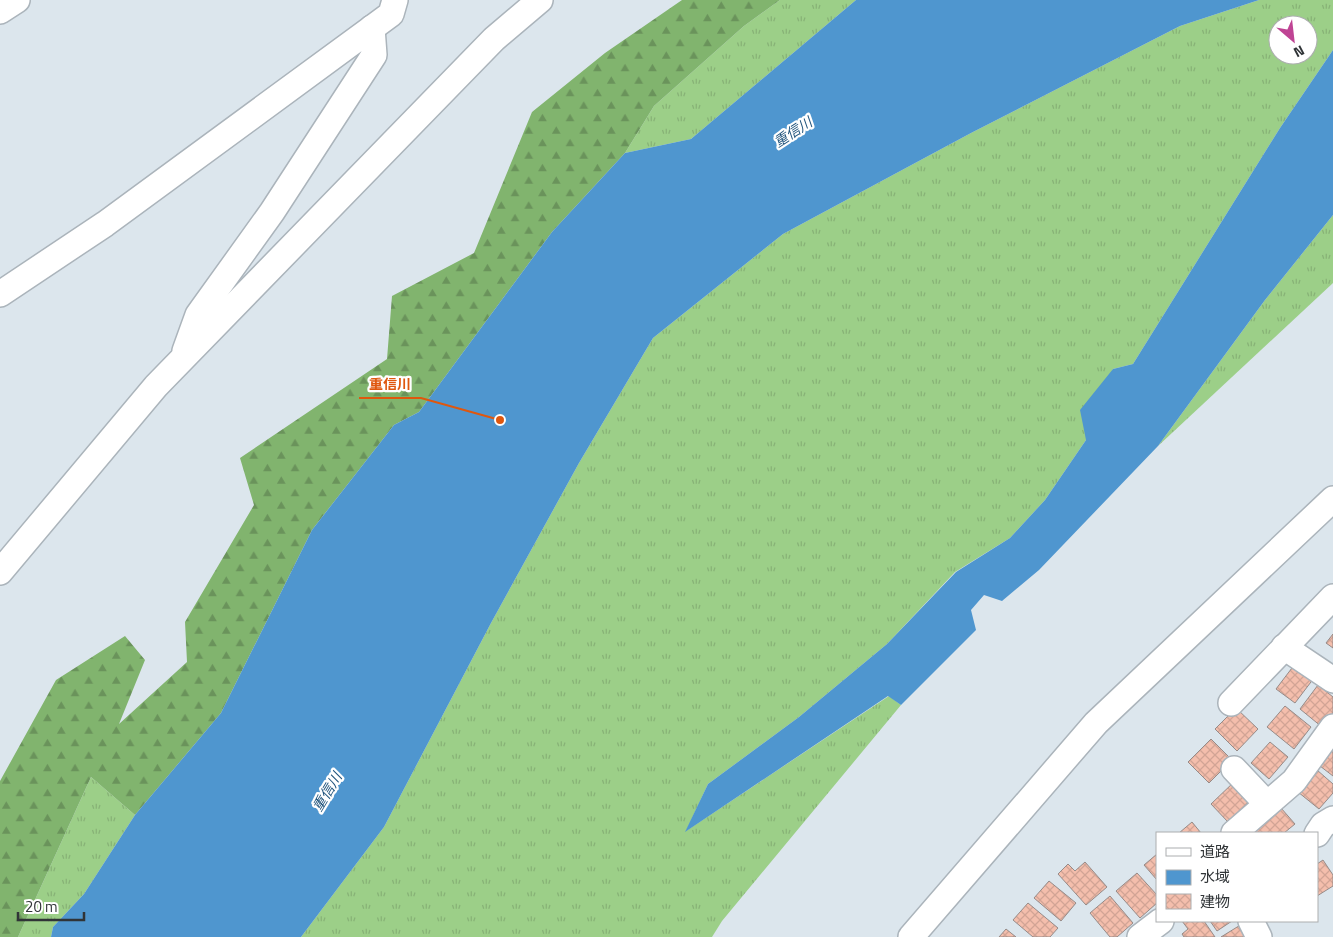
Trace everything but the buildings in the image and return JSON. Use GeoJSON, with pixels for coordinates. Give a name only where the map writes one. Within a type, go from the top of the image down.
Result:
{"type":"FeatureCollection","features":[{"type":"Feature","properties":{"kind":"street"},"geometry":{"type":"LineString","coordinates":[[0,11],[17,0]]}},
{"type":"Feature","properties":{"kind":"street"},"geometry":{"type":"LineString","coordinates":[[0,294],[105,224],[391,14],[394,0]]}},
{"type":"Feature","properties":{"kind":"street"},"geometry":{"type":"LineString","coordinates":[[0,572],[156,386],[494,39],[540,0]]}},
{"type":"Feature","properties":{"kind":"street"},"geometry":{"type":"LineString","coordinates":[[183,358],[198,316],[272,212],[374,55],[372,28]]}},
{"type":"Feature","properties":{"kind":"street"},"geometry":{"type":"LineString","coordinates":[[912,937],[1096,723],[1333,499]]}},
{"type":"Feature","properties":{"kind":"street"},"geometry":{"type":"LineString","coordinates":[[1231,703],[1333,597]]}},
{"type":"Feature","properties":{"kind":"street"},"geometry":{"type":"LineString","coordinates":[[1284,647],[1333,680]]}},
{"type":"Feature","properties":{"kind":"street"},"geometry":{"type":"LineString","coordinates":[[1235,832],[1294,781],[1333,726]]}},
{"type":"Feature","properties":{"kind":"street"},"geometry":{"type":"LineString","coordinates":[[1234,769],[1267,804]]}},
{"type":"Feature","properties":{"kind":"street"},"geometry":{"type":"LineString","coordinates":[[1318,832],[1323,825],[1333,819]]}},
{"type":"Feature","properties":{"kind":"street"},"geometry":{"type":"LineString","coordinates":[[1140,937],[1160,922]]}},
{"type":"Feature","properties":{"kind":"street"},"geometry":{"type":"LineString","coordinates":[[1252,922],[1259,937]]}},
{"type":"Feature","properties":{"kind":"green space"},"geometry":{"type":"Polygon","coordinates":[[[682,0],[780,0],[744,26],[654,106],[625,153],[552,232],[419,412],[394,425],[312,530],[221,713],[135,815],[91,777],[18,937],[0,937],[0,781],[56,680],[125,636],[145,660],[119,724],[187,662],[185,622],[254,505],[240,458],[387,359],[392,296],[474,253],[532,112],[605,53],[682,0]]]}},
{"type":"Feature","properties":{"kind":"green space"},"geometry":{"type":"Polygon","coordinates":[[[780,0],[856,0],[691,139],[625,153],[654,106],[744,26],[780,0]]]}},
{"type":"Feature","properties":{"kind":"green space"},"geometry":{"type":"Polygon","coordinates":[[[1259,0],[1333,0],[1333,50],[1280,128],[1133,364],[1113,369],[1086,440],[1045,500],[1010,538],[955,572],[887,644],[799,717],[708,784],[686,831],[889,696],[901,705],[722,921],[712,937],[301,937],[384,827],[491,623],[579,463],[653,338],[783,234],[971,133],[1180,26],[1259,0]]]}},
{"type":"Feature","properties":{"kind":"green space"},"geometry":{"type":"Polygon","coordinates":[[[1333,215],[1333,283],[1158,446],[1265,300],[1333,215]]]}},
{"type":"Feature","properties":{"kind":"green space"},"geometry":{"type":"Polygon","coordinates":[[[91,777],[135,815],[84,894],[53,927],[51,937],[18,937],[91,777]]]}},
{"type":"Feature","properties":{"kind":"water"},"geometry":{"type":"Polygon","coordinates":[[[856,0],[1259,0],[1180,26],[971,133],[783,234],[653,338],[579,463],[491,623],[384,827],[301,937],[51,937],[53,927],[84,894],[135,815],[221,713],[312,530],[394,425],[419,412],[552,232],[625,153],[691,139],[856,0]]]}},
{"type":"Feature","properties":{"kind":"water"},"geometry":{"type":"Polygon","coordinates":[[[1333,50],[1333,215],[1265,300],[1158,446],[1039,570],[1002,601],[984,595],[971,610],[976,630],[901,705],[888,696],[685,832],[708,784],[799,717],[887,644],[956,572],[1010,538],[1045,500],[1086,440],[1080,410],[1113,369],[1133,364],[1280,128],[1333,50]]]}},
{"type":"Feature","properties":{"kind":"place","name":"重信川"},"geometry":{"type":"Point","coordinates":[500,420]}}]}
